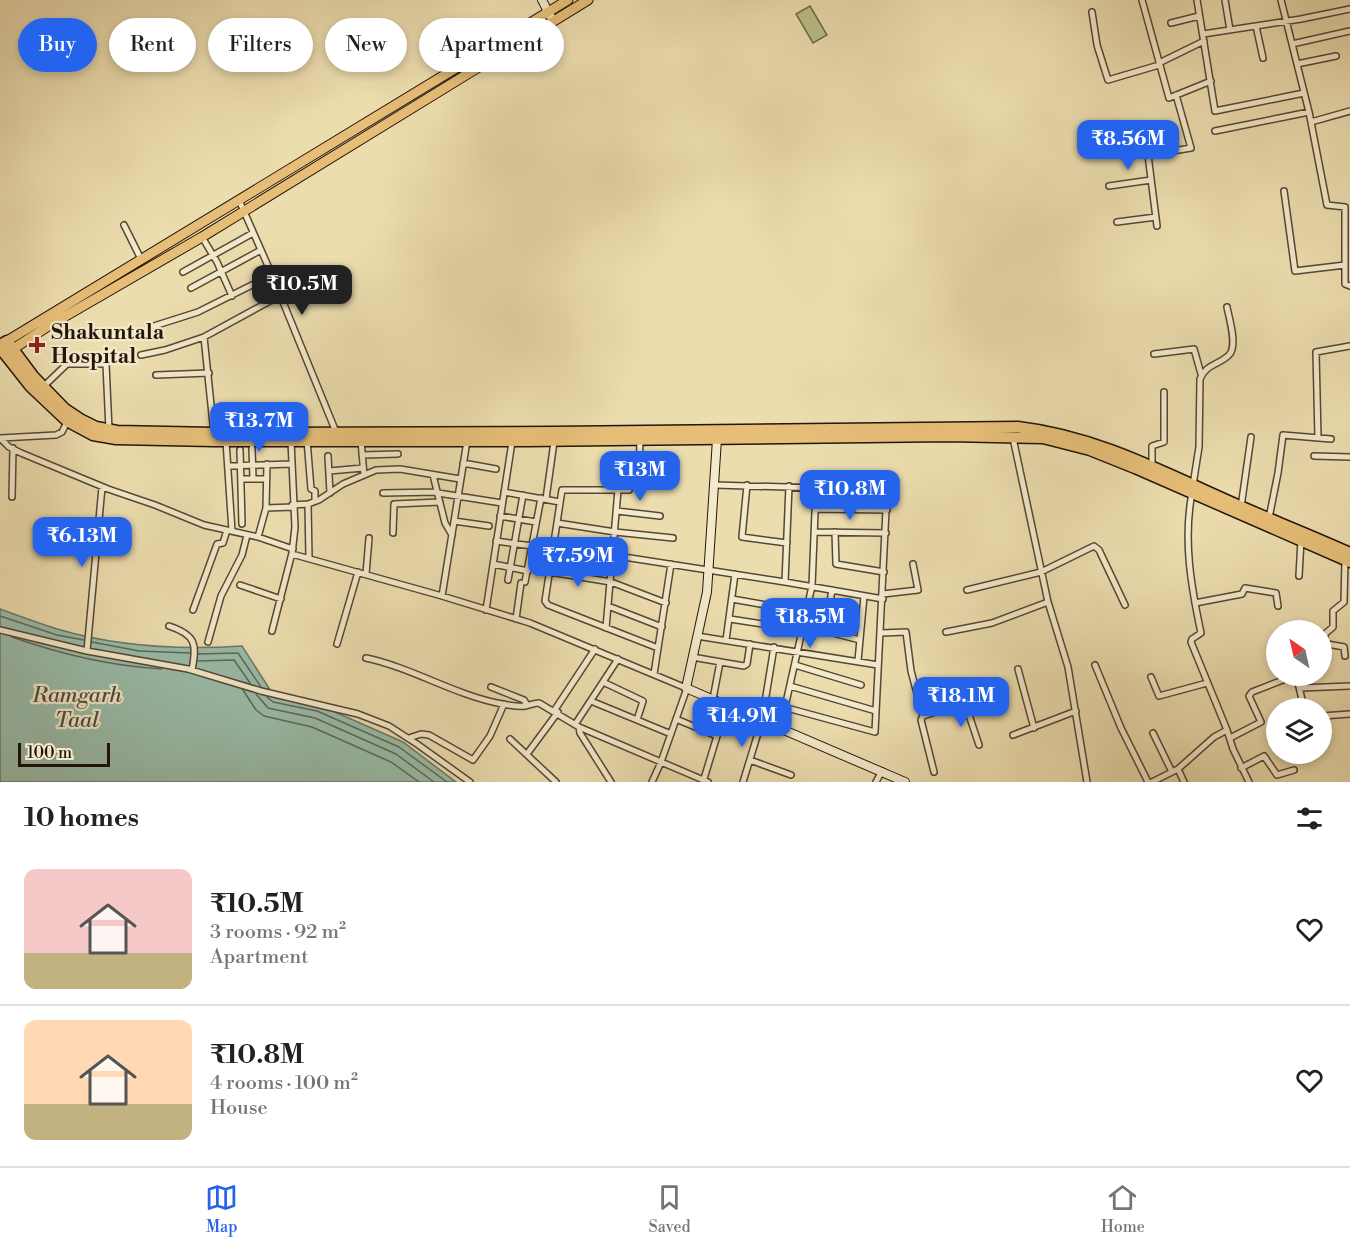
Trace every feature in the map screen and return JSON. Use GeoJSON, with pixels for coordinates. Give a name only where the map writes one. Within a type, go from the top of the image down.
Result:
{"type":"FeatureCollection","features":[{"type":"Feature","properties":{"kind":"highway"},"geometry":{"type":"LineString","coordinates":[[4,349],[58,402],[80,419],[96,427],[109,430],[214,437],[226,441],[307,440],[336,435],[361,439],[555,441],[950,436],[1043,438],[1090,450],[1269,518],[1348,558]]}},
{"type":"Feature","properties":{"kind":"highway"},"geometry":{"type":"LineString","coordinates":[[4,349],[30,386],[68,422],[93,435],[116,439],[214,437],[282,432],[336,435],[1018,427],[1074,436],[1152,466],[1192,489],[1301,540],[1348,558]]}},
{"type":"Feature","properties":{"kind":"main road"},"geometry":{"type":"LineString","coordinates":[[4,349],[202,237],[551,17],[568,0]]}},
{"type":"Feature","properties":{"kind":"main road"},"geometry":{"type":"LineString","coordinates":[[4,349],[141,259],[239,200],[551,17],[588,0]]}},
{"type":"Feature","properties":{"kind":"street"},"geometry":{"type":"LineString","coordinates":[[542,0],[551,17]]}},
{"type":"Feature","properties":{"kind":"street"},"geometry":{"type":"LineString","coordinates":[[1142,0],[1168,99],[1211,81]]}},
{"type":"Feature","properties":{"kind":"street"},"geometry":{"type":"LineString","coordinates":[[1197,0],[1216,112],[1304,93]]}},
{"type":"Feature","properties":{"kind":"street"},"geometry":{"type":"LineString","coordinates":[[1225,0],[1230,30]]}},
{"type":"Feature","properties":{"kind":"street"},"geometry":{"type":"LineString","coordinates":[[1281,0],[1309,112],[1328,205],[1344,206],[1347,219],[1345,284],[1350,286]]}},
{"type":"Feature","properties":{"kind":"street"},"geometry":{"type":"LineString","coordinates":[[1203,34],[1286,22],[1350,9]]}},
{"type":"Feature","properties":{"kind":"street"},"geometry":{"type":"LineString","coordinates":[[1092,12],[1097,45],[1108,80],[1159,64],[1204,41]]}},
{"type":"Feature","properties":{"kind":"street"},"geometry":{"type":"LineString","coordinates":[[1171,23],[1199,16]]}},
{"type":"Feature","properties":{"kind":"street"},"geometry":{"type":"LineString","coordinates":[[1256,26],[1263,58]]}},
{"type":"Feature","properties":{"kind":"street"},"geometry":{"type":"LineString","coordinates":[[1292,44],[1350,31]]}},
{"type":"Feature","properties":{"kind":"street"},"geometry":{"type":"LineString","coordinates":[[1297,64],[1336,56]]}},
{"type":"Feature","properties":{"kind":"street"},"geometry":{"type":"LineString","coordinates":[[1157,226],[1148,154],[1191,148],[1176,95]]}},
{"type":"Feature","properties":{"kind":"street"},"geometry":{"type":"LineString","coordinates":[[1311,122],[1350,111]]}},
{"type":"Feature","properties":{"kind":"street"},"geometry":{"type":"LineString","coordinates":[[1215,131],[1309,112]]}},
{"type":"Feature","properties":{"kind":"street"},"geometry":{"type":"LineString","coordinates":[[1109,186],[1151,180]]}},
{"type":"Feature","properties":{"kind":"street"},"geometry":{"type":"LineString","coordinates":[[1284,191],[1295,271],[1347,267]]}},
{"type":"Feature","properties":{"kind":"street"},"geometry":{"type":"LineString","coordinates":[[239,200],[281,295],[336,435]]}},
{"type":"Feature","properties":{"kind":"street"},"geometry":{"type":"LineString","coordinates":[[1117,222],[1155,217]]}},
{"type":"Feature","properties":{"kind":"street"},"geometry":{"type":"LineString","coordinates":[[124,225],[147,269]]}},
{"type":"Feature","properties":{"kind":"street"},"geometry":{"type":"LineString","coordinates":[[183,272],[253,233]]}},
{"type":"Feature","properties":{"kind":"street"},"geometry":{"type":"LineString","coordinates":[[202,237],[232,296]]}},
{"type":"Feature","properties":{"kind":"street"},"geometry":{"type":"LineString","coordinates":[[191,288],[261,250]]}},
{"type":"Feature","properties":{"kind":"street"},"geometry":{"type":"LineString","coordinates":[[154,326],[198,312],[272,275]]}},
{"type":"Feature","properties":{"kind":"street"},"geometry":{"type":"LineString","coordinates":[[141,355],[204,337],[281,295]]}},
{"type":"Feature","properties":{"kind":"street"},"geometry":{"type":"LineString","coordinates":[[1201,374],[1211,365],[1228,356],[1232,350],[1233,332],[1227,307]]}},
{"type":"Feature","properties":{"kind":"street"},"geometry":{"type":"LineString","coordinates":[[204,337],[214,437]]}},
{"type":"Feature","properties":{"kind":"street"},"geometry":{"type":"LineString","coordinates":[[1318,438],[1316,352],[1350,345]]}},
{"type":"Feature","properties":{"kind":"street"},"geometry":{"type":"LineString","coordinates":[[1154,354],[1194,349],[1201,374],[1199,447],[1187,533],[1201,633],[1191,642],[1241,768],[1249,782]]}},
{"type":"Feature","properties":{"kind":"street"},"geometry":{"type":"LineString","coordinates":[[43,387],[67,364],[106,364],[109,430]]}},
{"type":"Feature","properties":{"kind":"street"},"geometry":{"type":"LineString","coordinates":[[156,375],[209,373]]}},
{"type":"Feature","properties":{"kind":"street"},"geometry":{"type":"LineString","coordinates":[[1152,466],[1152,446],[1164,442],[1164,392]]}},
{"type":"Feature","properties":{"kind":"street"},"geometry":{"type":"LineString","coordinates":[[277,407],[282,432]]}},
{"type":"Feature","properties":{"kind":"street"},"geometry":{"type":"LineString","coordinates":[[1,438],[59,434],[68,422]]}},
{"type":"Feature","properties":{"kind":"street"},"geometry":{"type":"LineString","coordinates":[[1269,518],[1283,435],[1331,439]]}},
{"type":"Feature","properties":{"kind":"street"},"geometry":{"type":"LineString","coordinates":[[1241,507],[1251,437]]}},
{"type":"Feature","properties":{"kind":"street"},"geometry":{"type":"LineString","coordinates":[[1,438],[13,448],[102,487],[204,525],[258,537],[309,558],[516,619],[595,649],[905,782]]}},
{"type":"Feature","properties":{"kind":"street"},"geometry":{"type":"LineString","coordinates":[[1013,438],[1048,602],[1068,667],[1087,782]]}},
{"type":"Feature","properties":{"kind":"street"},"geometry":{"type":"LineString","coordinates":[[361,439],[364,475]]}},
{"type":"Feature","properties":{"kind":"street"},"geometry":{"type":"LineString","coordinates":[[639,478],[640,439]]}},
{"type":"Feature","properties":{"kind":"street"},"geometry":{"type":"LineString","coordinates":[[652,782],[662,762],[686,688],[707,592],[717,439]]}},
{"type":"Feature","properties":{"kind":"street"},"geometry":{"type":"LineString","coordinates":[[273,631],[292,551],[295,527],[291,440]]}},
{"type":"Feature","properties":{"kind":"street"},"geometry":{"type":"LineString","coordinates":[[307,440],[311,489],[315,490],[315,501]]}},
{"type":"Feature","properties":{"kind":"street"},"geometry":{"type":"LineString","coordinates":[[442,596],[467,440]]}},
{"type":"Feature","properties":{"kind":"street"},"geometry":{"type":"LineString","coordinates":[[486,610],[513,440]]}},
{"type":"Feature","properties":{"kind":"street"},"geometry":{"type":"LineString","coordinates":[[193,610],[217,544],[223,543],[230,531],[226,441]]}},
{"type":"Feature","properties":{"kind":"street"},"geometry":{"type":"LineString","coordinates":[[516,619],[555,441]]}},
{"type":"Feature","properties":{"kind":"street"},"geometry":{"type":"LineString","coordinates":[[12,497],[13,448]]}},
{"type":"Feature","properties":{"kind":"street"},"geometry":{"type":"LineString","coordinates":[[252,448],[253,479]]}},
{"type":"Feature","properties":{"kind":"street"},"geometry":{"type":"LineString","coordinates":[[240,450],[242,524]]}},
{"type":"Feature","properties":{"kind":"street"},"geometry":{"type":"LineString","coordinates":[[362,455],[398,454]]}},
{"type":"Feature","properties":{"kind":"street"},"geometry":{"type":"LineString","coordinates":[[328,456],[330,493]]}},
{"type":"Feature","properties":{"kind":"street"},"geometry":{"type":"LineString","coordinates":[[1314,456],[1350,457]]}},
{"type":"Feature","properties":{"kind":"street"},"geometry":{"type":"LineString","coordinates":[[463,463],[496,469]]}},
{"type":"Feature","properties":{"kind":"street"},"geometry":{"type":"LineString","coordinates":[[258,537],[266,508],[267,464]]}},
{"type":"Feature","properties":{"kind":"street"},"geometry":{"type":"LineString","coordinates":[[228,466],[291,464]]}},
{"type":"Feature","properties":{"kind":"street"},"geometry":{"type":"LineString","coordinates":[[329,471],[363,468]]}},
{"type":"Feature","properties":{"kind":"street"},"geometry":{"type":"LineString","coordinates":[[266,508],[308,504],[372,471],[397,468],[460,479]]}},
{"type":"Feature","properties":{"kind":"street"},"geometry":{"type":"LineString","coordinates":[[433,475],[445,523],[452,535]]}},
{"type":"Feature","properties":{"kind":"street"},"geometry":{"type":"LineString","coordinates":[[241,479],[266,479]]}},
{"type":"Feature","properties":{"kind":"street"},"geometry":{"type":"LineString","coordinates":[[714,485],[885,489],[887,492],[875,732],[764,700],[774,647]]}},
{"type":"Feature","properties":{"kind":"street"},"geometry":{"type":"LineString","coordinates":[[747,485],[742,537],[787,543]]}},
{"type":"Feature","properties":{"kind":"street"},"geometry":{"type":"LineString","coordinates":[[785,582],[789,486]]}},
{"type":"Feature","properties":{"kind":"street"},"geometry":{"type":"LineString","coordinates":[[87,651],[102,487]]}},
{"type":"Feature","properties":{"kind":"street"},"geometry":{"type":"LineString","coordinates":[[785,707],[812,586],[816,487]]}},
{"type":"Feature","properties":{"kind":"street"},"geometry":{"type":"LineString","coordinates":[[629,490],[564,489],[561,491],[545,601],[546,604],[658,648]]}},
{"type":"Feature","properties":{"kind":"street"},"geometry":{"type":"LineString","coordinates":[[606,628],[618,490]]}},
{"type":"Feature","properties":{"kind":"street"},"geometry":{"type":"LineString","coordinates":[[229,492],[241,492]]}},
{"type":"Feature","properties":{"kind":"street"},"geometry":{"type":"LineString","coordinates":[[504,492],[560,502]]}},
{"type":"Feature","properties":{"kind":"street"},"geometry":{"type":"LineString","coordinates":[[383,493],[437,493],[502,503]]}},
{"type":"Feature","properties":{"kind":"street"},"geometry":{"type":"LineString","coordinates":[[508,580],[523,495]]}},
{"type":"Feature","properties":{"kind":"street"},"geometry":{"type":"LineString","coordinates":[[393,533],[394,504],[440,502]]}},
{"type":"Feature","properties":{"kind":"street"},"geometry":{"type":"LineString","coordinates":[[308,504],[309,558]]}},
{"type":"Feature","properties":{"kind":"street"},"geometry":{"type":"LineString","coordinates":[[815,509],[887,510]]}},
{"type":"Feature","properties":{"kind":"street"},"geometry":{"type":"LineString","coordinates":[[617,511],[660,516]]}},
{"type":"Feature","properties":{"kind":"street"},"geometry":{"type":"LineString","coordinates":[[500,516],[536,522]]}},
{"type":"Feature","properties":{"kind":"street"},"geometry":{"type":"LineString","coordinates":[[454,521],[489,526]]}},
{"type":"Feature","properties":{"kind":"street"},"geometry":{"type":"LineString","coordinates":[[557,523],[673,538]]}},
{"type":"Feature","properties":{"kind":"street"},"geometry":{"type":"LineString","coordinates":[[814,532],[886,533]]}},
{"type":"Feature","properties":{"kind":"street"},"geometry":{"type":"LineString","coordinates":[[835,532],[836,564],[884,572]]}},
{"type":"Feature","properties":{"kind":"street"},"geometry":{"type":"LineString","coordinates":[[208,642],[218,603],[242,555],[247,535]]}},
{"type":"Feature","properties":{"kind":"street"},"geometry":{"type":"LineString","coordinates":[[366,574],[369,538]]}},
{"type":"Feature","properties":{"kind":"street"},"geometry":{"type":"LineString","coordinates":[[1299,576],[1301,540]]}},
{"type":"Feature","properties":{"kind":"street"},"geometry":{"type":"LineString","coordinates":[[496,541],[532,546]]}},
{"type":"Feature","properties":{"kind":"street"},"geometry":{"type":"LineString","coordinates":[[554,546],[864,596],[883,597],[918,590],[913,564]]}},
{"type":"Feature","properties":{"kind":"street"},"geometry":{"type":"LineString","coordinates":[[967,590],[1041,572],[1097,546],[1125,605]]}},
{"type":"Feature","properties":{"kind":"street"},"geometry":{"type":"LineString","coordinates":[[1332,628],[1333,611],[1344,602],[1348,558]]}},
{"type":"Feature","properties":{"kind":"street"},"geometry":{"type":"LineString","coordinates":[[493,564],[528,571]]}},
{"type":"Feature","properties":{"kind":"street"},"geometry":{"type":"LineString","coordinates":[[654,675],[671,564]]}},
{"type":"Feature","properties":{"kind":"street"},"geometry":{"type":"LineString","coordinates":[[337,644],[358,572]]}},
{"type":"Feature","properties":{"kind":"street"},"geometry":{"type":"LineString","coordinates":[[550,572],[611,582],[666,603]]}},
{"type":"Feature","properties":{"kind":"street"},"geometry":{"type":"LineString","coordinates":[[726,640],[735,574]]}},
{"type":"Feature","properties":{"kind":"street"},"geometry":{"type":"LineString","coordinates":[[240,585],[281,599]]}},
{"type":"Feature","properties":{"kind":"street"},"geometry":{"type":"LineString","coordinates":[[1195,603],[1242,594],[1245,588],[1276,593],[1278,606]]}},
{"type":"Feature","properties":{"kind":"street"},"geometry":{"type":"LineString","coordinates":[[832,590],[825,631],[860,640]]}},
{"type":"Feature","properties":{"kind":"street"},"geometry":{"type":"LineString","coordinates":[[858,661],[864,596]]}},
{"type":"Feature","properties":{"kind":"street"},"geometry":{"type":"LineString","coordinates":[[732,599],[783,608],[782,627]]}},
{"type":"Feature","properties":{"kind":"street"},"geometry":{"type":"LineString","coordinates":[[946,632],[992,623],[1048,602]]}},
{"type":"Feature","properties":{"kind":"street"},"geometry":{"type":"LineString","coordinates":[[608,606],[662,627]]}},
{"type":"Feature","properties":{"kind":"street"},"geometry":{"type":"LineString","coordinates":[[730,619],[802,630]]}},
{"type":"Feature","properties":{"kind":"street"},"geometry":{"type":"LineString","coordinates":[[170,626],[185,632],[192,639],[195,651],[192,670]]}},
{"type":"Feature","properties":{"kind":"street"},"geometry":{"type":"LineString","coordinates":[[0,630],[87,651],[192,670],[254,689],[358,714],[389,726],[470,782]]}},
{"type":"Feature","properties":{"kind":"street"},"geometry":{"type":"LineString","coordinates":[[880,633],[906,632],[911,671],[934,772]]}},
{"type":"Feature","properties":{"kind":"street"},"geometry":{"type":"LineString","coordinates":[[697,636],[879,665]]}},
{"type":"Feature","properties":{"kind":"street"},"geometry":{"type":"LineString","coordinates":[[692,657],[746,665],[750,644]]}},
{"type":"Feature","properties":{"kind":"street"},"geometry":{"type":"LineString","coordinates":[[1332,644],[1343,646],[1345,656]]}},
{"type":"Feature","properties":{"kind":"street"},"geometry":{"type":"LineString","coordinates":[[527,754],[595,649]]}},
{"type":"Feature","properties":{"kind":"street"},"geometry":{"type":"LineString","coordinates":[[366,658],[402,668],[441,685],[504,705],[539,703],[578,725],[705,781],[717,736],[676,719]]}},
{"type":"Feature","properties":{"kind":"street"},"geometry":{"type":"LineString","coordinates":[[611,782],[580,733],[578,725],[618,659]]}},
{"type":"Feature","properties":{"kind":"street"},"geometry":{"type":"LineString","coordinates":[[713,699],[720,662]]}},
{"type":"Feature","properties":{"kind":"street"},"geometry":{"type":"LineString","coordinates":[[1095,664],[1121,728],[1148,782],[1175,770],[1214,737],[1227,730]]}},
{"type":"Feature","properties":{"kind":"street"},"geometry":{"type":"LineString","coordinates":[[795,665],[861,685]]}},
{"type":"Feature","properties":{"kind":"street"},"geometry":{"type":"LineString","coordinates":[[1018,669],[1034,728]]}},
{"type":"Feature","properties":{"kind":"street"},"geometry":{"type":"LineString","coordinates":[[1230,738],[1262,722],[1250,693],[1293,676],[1302,698]]}},
{"type":"Feature","properties":{"kind":"street"},"geometry":{"type":"LineString","coordinates":[[1151,678],[1159,696],[1207,683]]}},
{"type":"Feature","properties":{"kind":"street"},"geometry":{"type":"LineString","coordinates":[[603,682],[643,701],[637,720]]}},
{"type":"Feature","properties":{"kind":"street"},"geometry":{"type":"LineString","coordinates":[[790,686],[876,711]]}},
{"type":"Feature","properties":{"kind":"street"},"geometry":{"type":"LineString","coordinates":[[1299,687],[1350,686]]}},
{"type":"Feature","properties":{"kind":"street"},"geometry":{"type":"LineString","coordinates":[[491,687],[524,700],[527,705]]}},
{"type":"Feature","properties":{"kind":"street"},"geometry":{"type":"LineString","coordinates":[[923,716],[992,694]]}},
{"type":"Feature","properties":{"kind":"street"},"geometry":{"type":"LineString","coordinates":[[591,701],[671,734]]}},
{"type":"Feature","properties":{"kind":"street"},"geometry":{"type":"LineString","coordinates":[[965,703],[979,745]]}},
{"type":"Feature","properties":{"kind":"street"},"geometry":{"type":"LineString","coordinates":[[408,739],[417,735],[429,735],[473,760],[489,736],[504,705]]}},
{"type":"Feature","properties":{"kind":"street"},"geometry":{"type":"LineString","coordinates":[[1013,735],[1076,711]]}},
{"type":"Feature","properties":{"kind":"street"},"geometry":{"type":"LineString","coordinates":[[1332,715],[1350,714]]}},
{"type":"Feature","properties":{"kind":"street"},"geometry":{"type":"LineString","coordinates":[[743,782],[762,720]]}},
{"type":"Feature","properties":{"kind":"street"},"geometry":{"type":"LineString","coordinates":[[1154,733],[1184,782]]}},
{"type":"Feature","properties":{"kind":"street"},"geometry":{"type":"LineString","coordinates":[[510,739],[556,782]]}},
{"type":"Feature","properties":{"kind":"street"},"geometry":{"type":"LineString","coordinates":[[1241,768],[1264,756],[1277,776],[1294,770]]}},
{"type":"Feature","properties":{"kind":"street"},"geometry":{"type":"LineString","coordinates":[[750,760],[791,775]]}},
{"type":"Feature","properties":{"kind":"street"},"geometry":{"type":"LineString","coordinates":[[876,782],[882,771]]}},
{"type":"Feature","properties":{"kind":"green space"},"geometry":{"type":"Polygon","coordinates":[[[810,6],[827,35],[813,43],[796,14],[810,6]]]}},
{"type":"Feature","properties":{"kind":"water","name":"Ramgarh Taal"},"geometry":{"type":"Polygon","coordinates":[[[0,609],[79,635],[125,643],[172,647],[242,646],[274,696],[319,705],[403,742],[456,782],[0,782],[0,609]]]}},
{"type":"Feature","properties":{"kind":"place","name":"Shakuntala Hospital"},"geometry":{"type":"Point","coordinates":[37,345]}}]}
